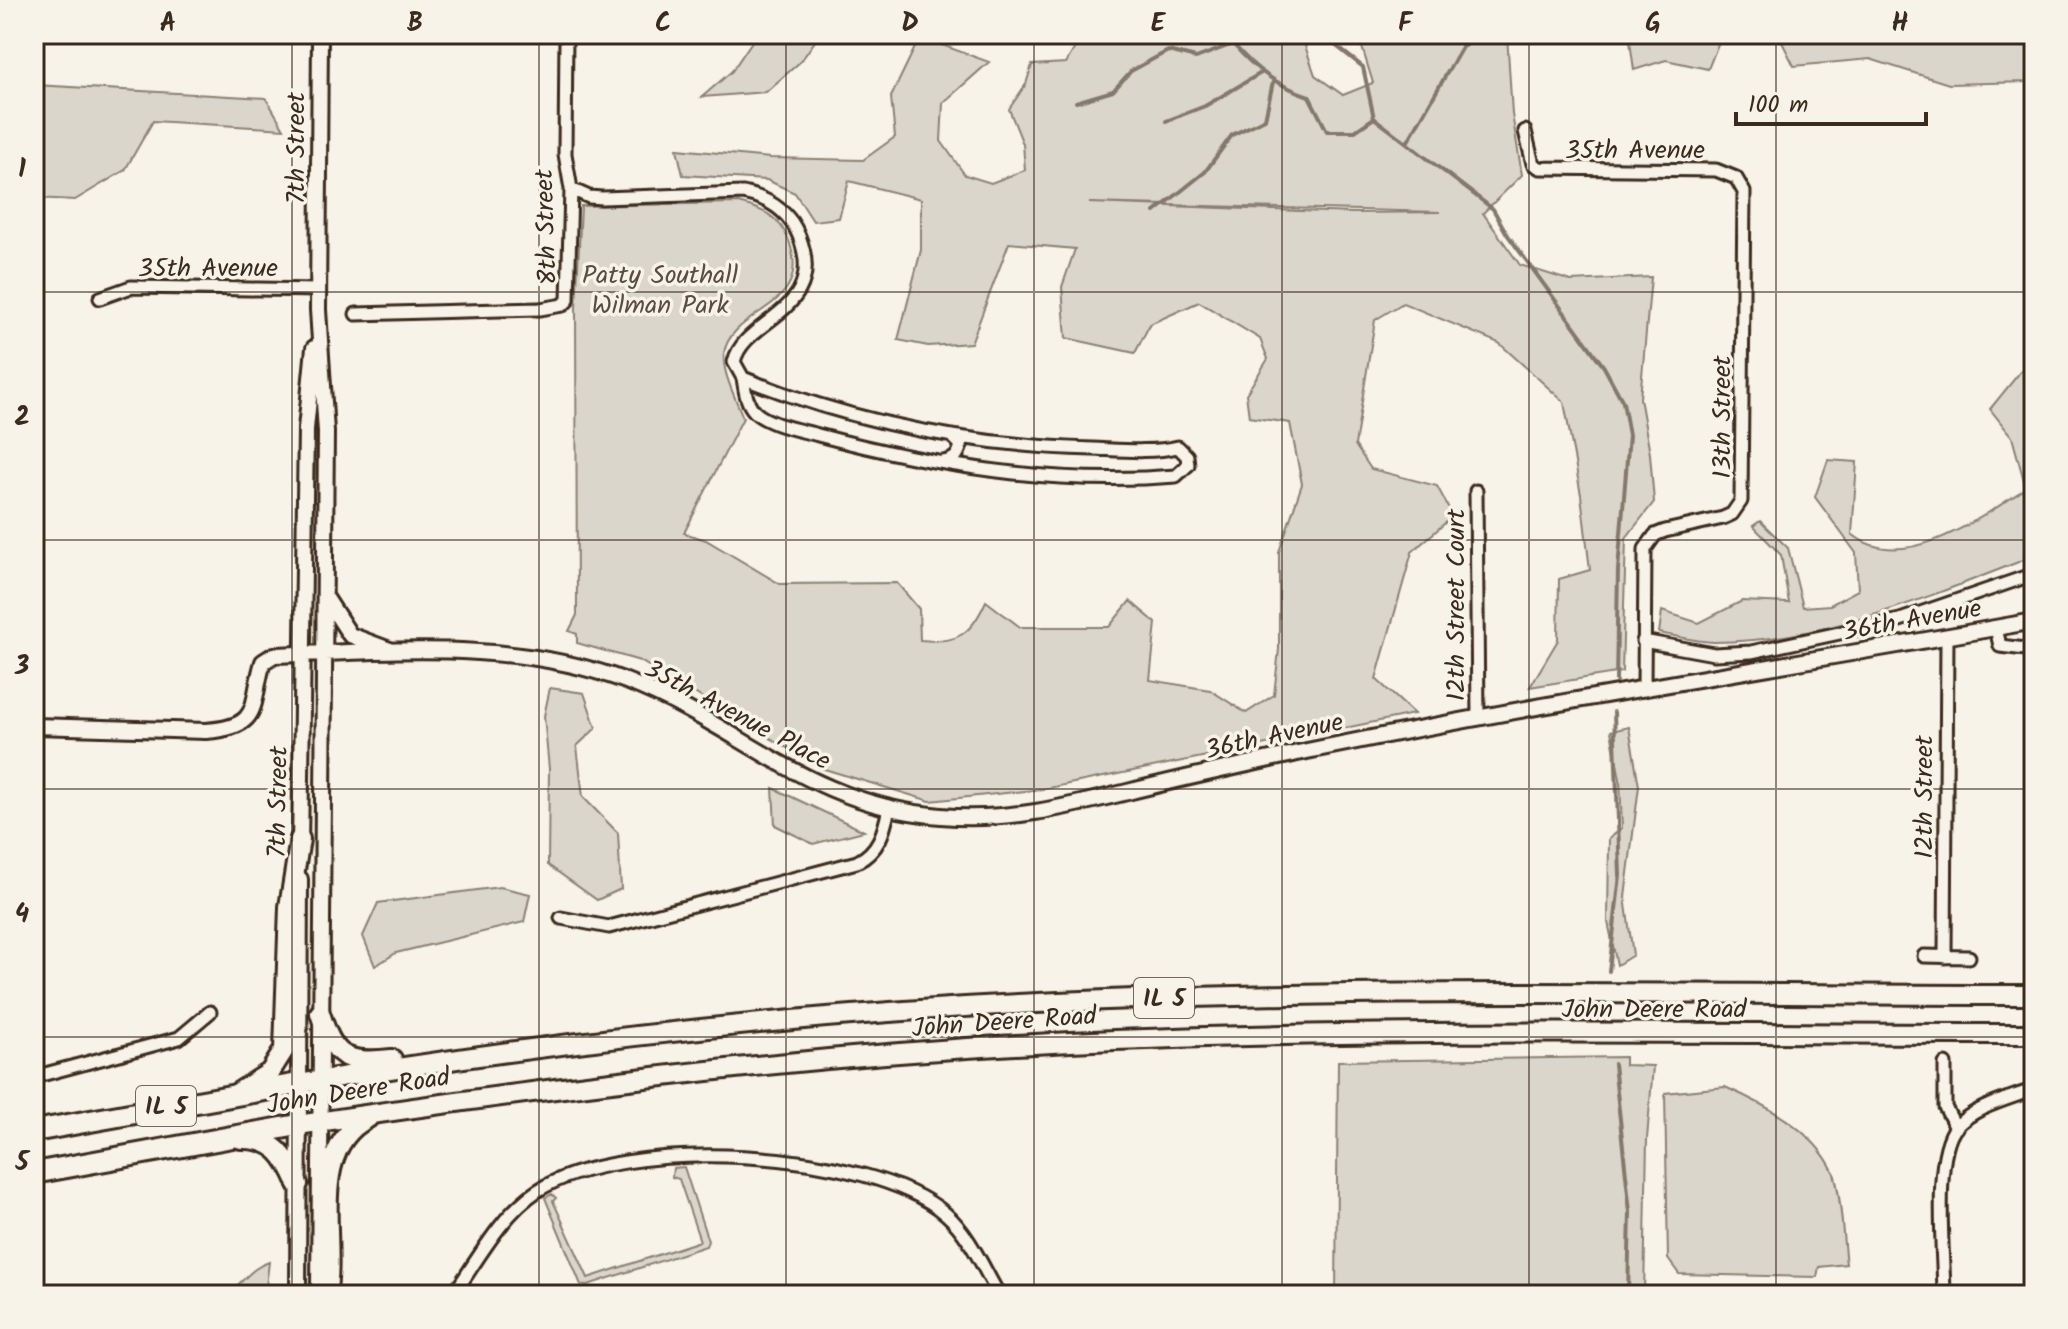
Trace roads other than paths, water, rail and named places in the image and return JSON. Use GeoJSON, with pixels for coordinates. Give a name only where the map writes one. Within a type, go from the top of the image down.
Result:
{"type":"FeatureCollection","features":[{"type":"Feature","properties":{"kind":"highway"},"geometry":{"type":"LineString","coordinates":[[233,1095],[270,1072],[284,1050],[289,907],[300,839]]}},
{"type":"Feature","properties":{"kind":"highway","name":"John Deere Road"},"geometry":{"type":"LineString","coordinates":[[34,1131],[319,1081],[617,1040],[872,1015],[1103,1000],[1427,992],[2034,995]]}},
{"type":"Feature","properties":{"kind":"highway"},"geometry":{"type":"LineString","coordinates":[[320,1013],[332,1047],[359,1060],[521,1041],[617,1040]]}},
{"type":"Feature","properties":{"kind":"highway","name":"John Deere Road"},"geometry":{"type":"LineString","coordinates":[[34,1173],[378,1112],[585,1084],[835,1058],[1113,1040],[1340,1033],[2034,1034]]}},
{"type":"Feature","properties":{"kind":"highway"},"geometry":{"type":"LineString","coordinates":[[326,1295],[333,1155],[345,1134],[378,1112]]}},
{"type":"Feature","properties":{"kind":"highway"},"geometry":{"type":"LineString","coordinates":[[218,1139],[269,1143],[285,1156],[298,1184]]}},
{"type":"Feature","properties":{"kind":"street","name":"7th Street"},"geometry":{"type":"LineString","coordinates":[[319,1295],[326,432],[318,310],[320,34]]}},
{"type":"Feature","properties":{"kind":"street","name":"8th Street"},"geometry":{"type":"LineString","coordinates":[[356,314],[563,305],[571,289],[571,189],[565,154],[566,34]]}},
{"type":"Feature","properties":{"kind":"street","name":"35th Avenue"},"geometry":{"type":"LineString","coordinates":[[1525,131],[1533,164],[1551,171],[1716,170],[1736,178]]}},
{"type":"Feature","properties":{"kind":"street","name":"13th Street"},"geometry":{"type":"LineString","coordinates":[[1644,690],[1645,549],[1655,535],[1723,518],[1732,514],[1741,501],[1746,202],[1736,178]]}},
{"type":"Feature","properties":{"kind":"street"},"geometry":{"type":"LineString","coordinates":[[571,189],[589,197],[602,198],[743,193],[758,196],[787,215],[803,248],[803,279],[793,301],[739,347],[734,362],[743,378],[749,404],[764,418],[864,447],[1005,473],[1076,477],[1176,476],[1188,465],[1184,452],[1178,447],[1035,448],[954,438],[870,420],[794,398],[743,378]]}},
{"type":"Feature","properties":{"kind":"street","name":"35th Avenue"},"geometry":{"type":"LineString","coordinates":[[100,298],[131,287],[318,290]]}},
{"type":"Feature","properties":{"kind":"street","name":"7th Street"},"geometry":{"type":"LineString","coordinates":[[298,1295],[306,429],[318,310]]}},
{"type":"Feature","properties":{"kind":"street"},"geometry":{"type":"LineString","coordinates":[[938,463],[957,457],[961,445],[954,438]]}},
{"type":"Feature","properties":{"kind":"street","name":"12th Street Court"},"geometry":{"type":"LineString","coordinates":[[1476,491],[1478,719]]}},
{"type":"Feature","properties":{"kind":"street"},"geometry":{"type":"LineString","coordinates":[[1643,641],[1714,654],[1751,652],[1900,620],[2034,574]]}},
{"type":"Feature","properties":{"kind":"street"},"geometry":{"type":"LineString","coordinates":[[325,596],[350,635],[394,651]]}},
{"type":"Feature","properties":{"kind":"street","name":"36th Avenue"},"geometry":{"type":"LineString","coordinates":[[889,808],[956,817],[1043,812],[1307,751],[2034,621]]}},
{"type":"Feature","properties":{"kind":"street"},"geometry":{"type":"LineString","coordinates":[[1996,628],[2000,646],[2034,650]]}},
{"type":"Feature","properties":{"kind":"street","name":"12th Street"},"geometry":{"type":"LineString","coordinates":[[1945,957],[1947,637]]}},
{"type":"Feature","properties":{"kind":"street","name":"35th Avenue Place"},"geometry":{"type":"LineString","coordinates":[[34,726],[206,731],[232,728],[250,716],[256,706],[261,670],[266,658],[394,651],[530,655],[623,680],[683,709],[811,781],[889,808]]}},
{"type":"Feature","properties":{"kind":"street"},"geometry":{"type":"LineString","coordinates":[[561,918],[609,927],[857,862],[871,854],[880,841],[889,808]]}},
{"type":"Feature","properties":{"kind":"street"},"geometry":{"type":"LineString","coordinates":[[1924,956],[1969,957]]}},
{"type":"Feature","properties":{"kind":"street"},"geometry":{"type":"LineString","coordinates":[[34,1077],[179,1038],[210,1012]]}},
{"type":"Feature","properties":{"kind":"street"},"geometry":{"type":"LineString","coordinates":[[1945,1064],[1945,1107],[1956,1128]]}},
{"type":"Feature","properties":{"kind":"street"},"geometry":{"type":"LineString","coordinates":[[1944,1295],[1944,1161],[1949,1138],[1956,1128],[1986,1107],[2034,1089]]}},
{"type":"Feature","properties":{"kind":"street"},"geometry":{"type":"LineString","coordinates":[[453,1295],[519,1206],[549,1184],[590,1170],[678,1157],[747,1157],[824,1167],[917,1196],[946,1214],[963,1232],[999,1295]]}},
{"type":"Feature","properties":{"kind":"waterway"},"geometry":{"type":"LineString","coordinates":[[1321,34],[1363,67],[1374,118],[1493,209],[1507,234],[1604,367],[1623,402],[1629,435],[1618,570],[1616,681]]}},
{"type":"Feature","properties":{"kind":"waterway"},"geometry":{"type":"LineString","coordinates":[[1462,47],[1463,34]]}},
{"type":"Feature","properties":{"kind":"waterway"},"geometry":{"type":"LineString","coordinates":[[1408,141],[1462,47],[1488,34]]}},
{"type":"Feature","properties":{"kind":"waterway"},"geometry":{"type":"LineString","coordinates":[[1076,102],[1113,91],[1131,71],[1168,51],[1196,58],[1233,44],[1267,76],[1309,96],[1327,131],[1355,131],[1374,118]]}},
{"type":"Feature","properties":{"kind":"waterway"},"geometry":{"type":"LineString","coordinates":[[1166,121],[1205,106],[1261,73]]}},
{"type":"Feature","properties":{"kind":"waterway"},"geometry":{"type":"LineString","coordinates":[[1155,212],[1205,172],[1232,135],[1265,119],[1273,82]]}},
{"type":"Feature","properties":{"kind":"waterway"},"geometry":{"type":"LineString","coordinates":[[1609,971],[1620,875],[1614,712]]}},
{"type":"Feature","properties":{"kind":"waterway"},"geometry":{"type":"LineString","coordinates":[[1614,1064],[1630,1212],[1628,1295]]}},
{"type":"Feature","properties":{"kind":"park label","name":"Patty Southall Wilman Park"},"geometry":{"type":"Point","coordinates":[660,289]}}]}
